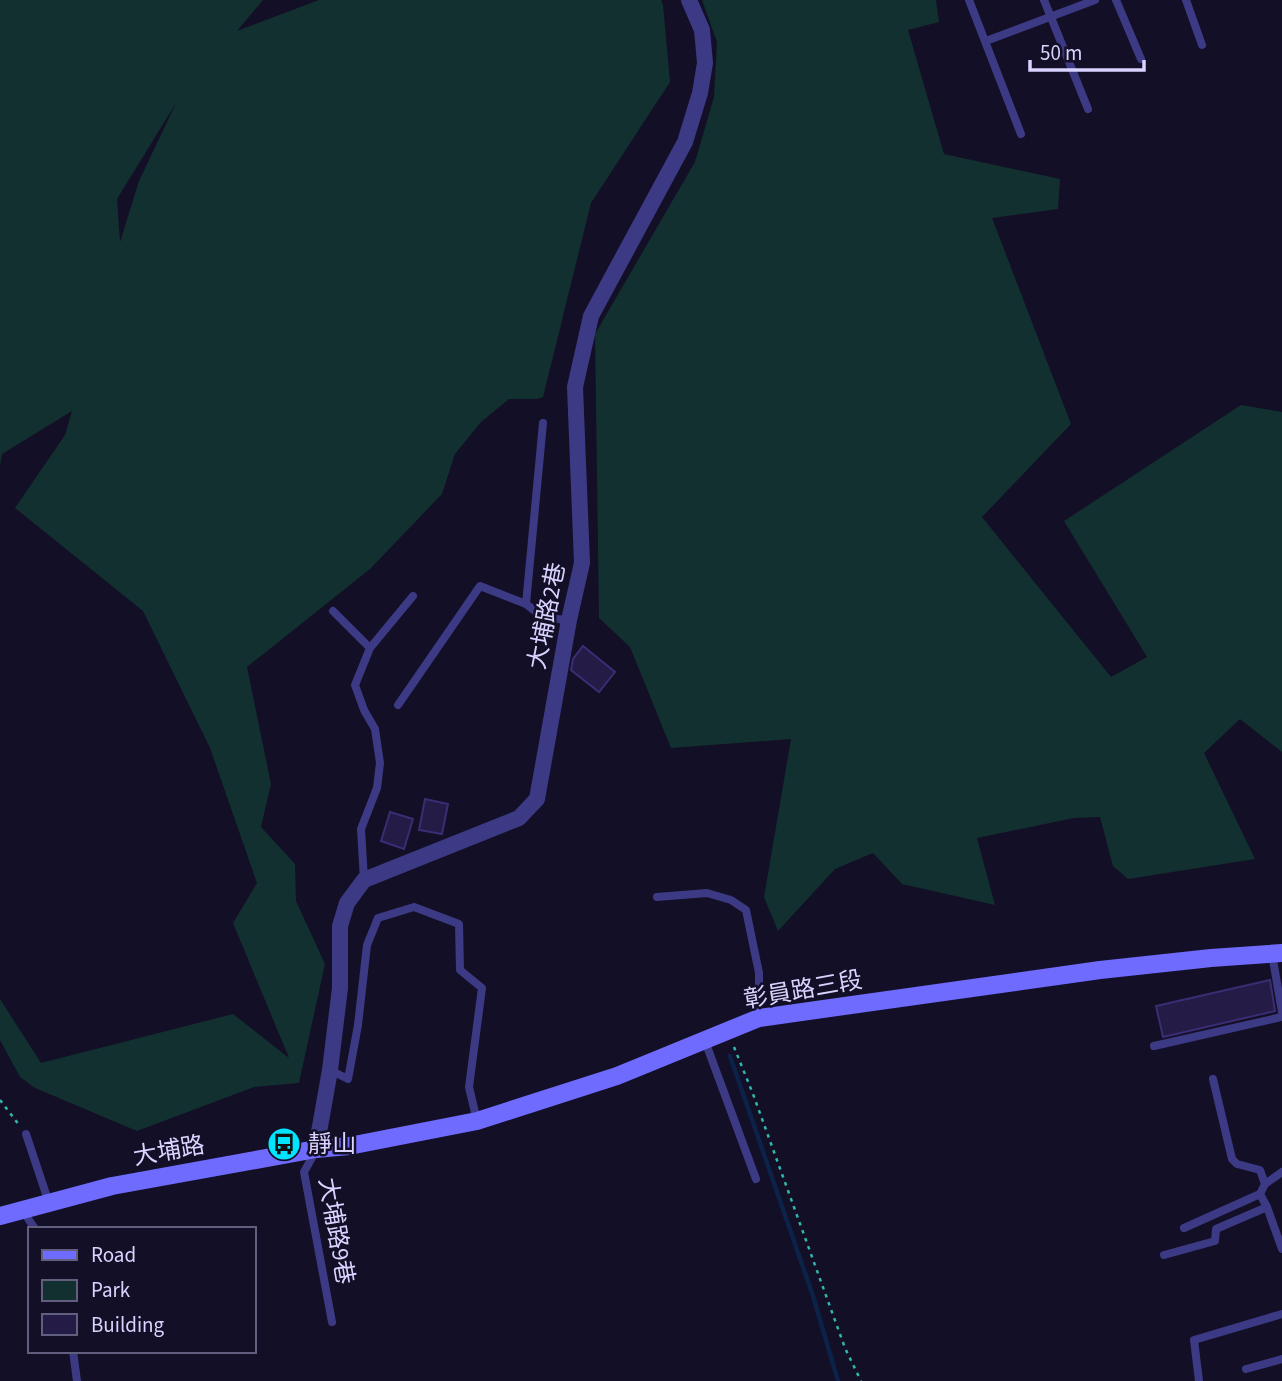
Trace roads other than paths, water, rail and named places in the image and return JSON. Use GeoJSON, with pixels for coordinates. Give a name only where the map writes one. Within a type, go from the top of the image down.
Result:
{"type":"FeatureCollection","features":[{"type":"Feature","properties":{"kind":"main road","name":"彰員路三段"},"geometry":{"type":"LineString","coordinates":[[349,1146],[477,1121],[617,1076],[760,1018],[1100,970],[1277,954]]}},
{"type":"Feature","properties":{"kind":"main road","name":"大埔路"},"geometry":{"type":"LineString","coordinates":[[0,1216],[112,1186],[316,1149],[349,1146]]}},
{"type":"Feature","properties":{"kind":"street","name":"大埔路2巷"},"geometry":{"type":"LineString","coordinates":[[364,880],[519,818],[537,799],[582,563],[575,387],[591,317],[685,142],[700,93],[705,63],[702,30],[689,0]]}},
{"type":"Feature","properties":{"kind":"street"},"geometry":{"type":"LineString","coordinates":[[316,1149],[330,1070],[340,988],[340,926],[347,903],[364,880]]}},
{"type":"Feature","properties":{"kind":"lane"},"geometry":{"type":"LineString","coordinates":[[969,0],[1021,134]]}},
{"type":"Feature","properties":{"kind":"lane"},"geometry":{"type":"LineString","coordinates":[[1044,0],[1088,108]]}},
{"type":"Feature","properties":{"kind":"lane"},"geometry":{"type":"LineString","coordinates":[[986,41],[1096,0]]}},
{"type":"Feature","properties":{"kind":"lane"},"geometry":{"type":"LineString","coordinates":[[1116,0],[1141,60]]}},
{"type":"Feature","properties":{"kind":"lane"},"geometry":{"type":"LineString","coordinates":[[1186,0],[1202,45]]}},
{"type":"Feature","properties":{"kind":"lane"},"geometry":{"type":"LineString","coordinates":[[526,604],[543,423]]}},
{"type":"Feature","properties":{"kind":"lane"},"geometry":{"type":"LineString","coordinates":[[398,705],[480,586],[526,604],[544,618],[569,620]]}},
{"type":"Feature","properties":{"kind":"lane"},"geometry":{"type":"LineString","coordinates":[[364,880],[360,828],[377,788],[380,763],[375,729],[364,710],[355,685],[370,648],[413,596]]}},
{"type":"Feature","properties":{"kind":"lane"},"geometry":{"type":"LineString","coordinates":[[332,611],[370,648]]}},
{"type":"Feature","properties":{"kind":"lane"},"geometry":{"type":"LineString","coordinates":[[657,897],[707,893],[731,900],[746,910],[759,973],[760,1018]]}},
{"type":"Feature","properties":{"kind":"lane"},"geometry":{"type":"LineString","coordinates":[[330,1070],[348,1079],[358,1026],[367,945],[378,918],[414,906],[459,924],[460,970],[482,988],[469,1087],[477,1121]]}},
{"type":"Feature","properties":{"kind":"lane"},"geometry":{"type":"LineString","coordinates":[[1154,1045],[1282,1014],[1277,954]]}},
{"type":"Feature","properties":{"kind":"lane"},"geometry":{"type":"LineString","coordinates":[[704,1040],[756,1179]]}},
{"type":"Feature","properties":{"kind":"lane"},"geometry":{"type":"LineString","coordinates":[[1213,1079],[1232,1159],[1237,1164],[1260,1170],[1265,1184]]}},
{"type":"Feature","properties":{"kind":"lane"},"geometry":{"type":"LineString","coordinates":[[26,1134],[49,1203]]}},
{"type":"Feature","properties":{"kind":"lane","name":"大埔路9巷"},"geometry":{"type":"LineString","coordinates":[[316,1149],[304,1172],[332,1322]]}},
{"type":"Feature","properties":{"kind":"lane"},"geometry":{"type":"LineString","coordinates":[[1184,1228],[1260,1194],[1265,1184],[1282,1172]]}},
{"type":"Feature","properties":{"kind":"lane"},"geometry":{"type":"LineString","coordinates":[[1260,1194],[1282,1249]]}},
{"type":"Feature","properties":{"kind":"lane"},"geometry":{"type":"LineString","coordinates":[[1164,1255],[1215,1241],[1216,1229],[1267,1208]]}},
{"type":"Feature","properties":{"kind":"lane"},"geometry":{"type":"LineString","coordinates":[[22,1210],[34,1227]]}},
{"type":"Feature","properties":{"kind":"lane"},"geometry":{"type":"LineString","coordinates":[[1199,1381],[1194,1340],[1282,1314]]}},
{"type":"Feature","properties":{"kind":"lane"},"geometry":{"type":"LineString","coordinates":[[73,1353],[77,1381]]}},
{"type":"Feature","properties":{"kind":"lane"},"geometry":{"type":"LineString","coordinates":[[1246,1369],[1282,1359]]}},
{"type":"Feature","properties":{"kind":"waterway"},"geometry":{"type":"LineString","coordinates":[[730,1056],[813,1296],[838,1381]]}},
{"type":"Feature","properties":{"kind":"place","name":"靜山"},"geometry":{"type":"Point","coordinates":[284,1144]}}]}
